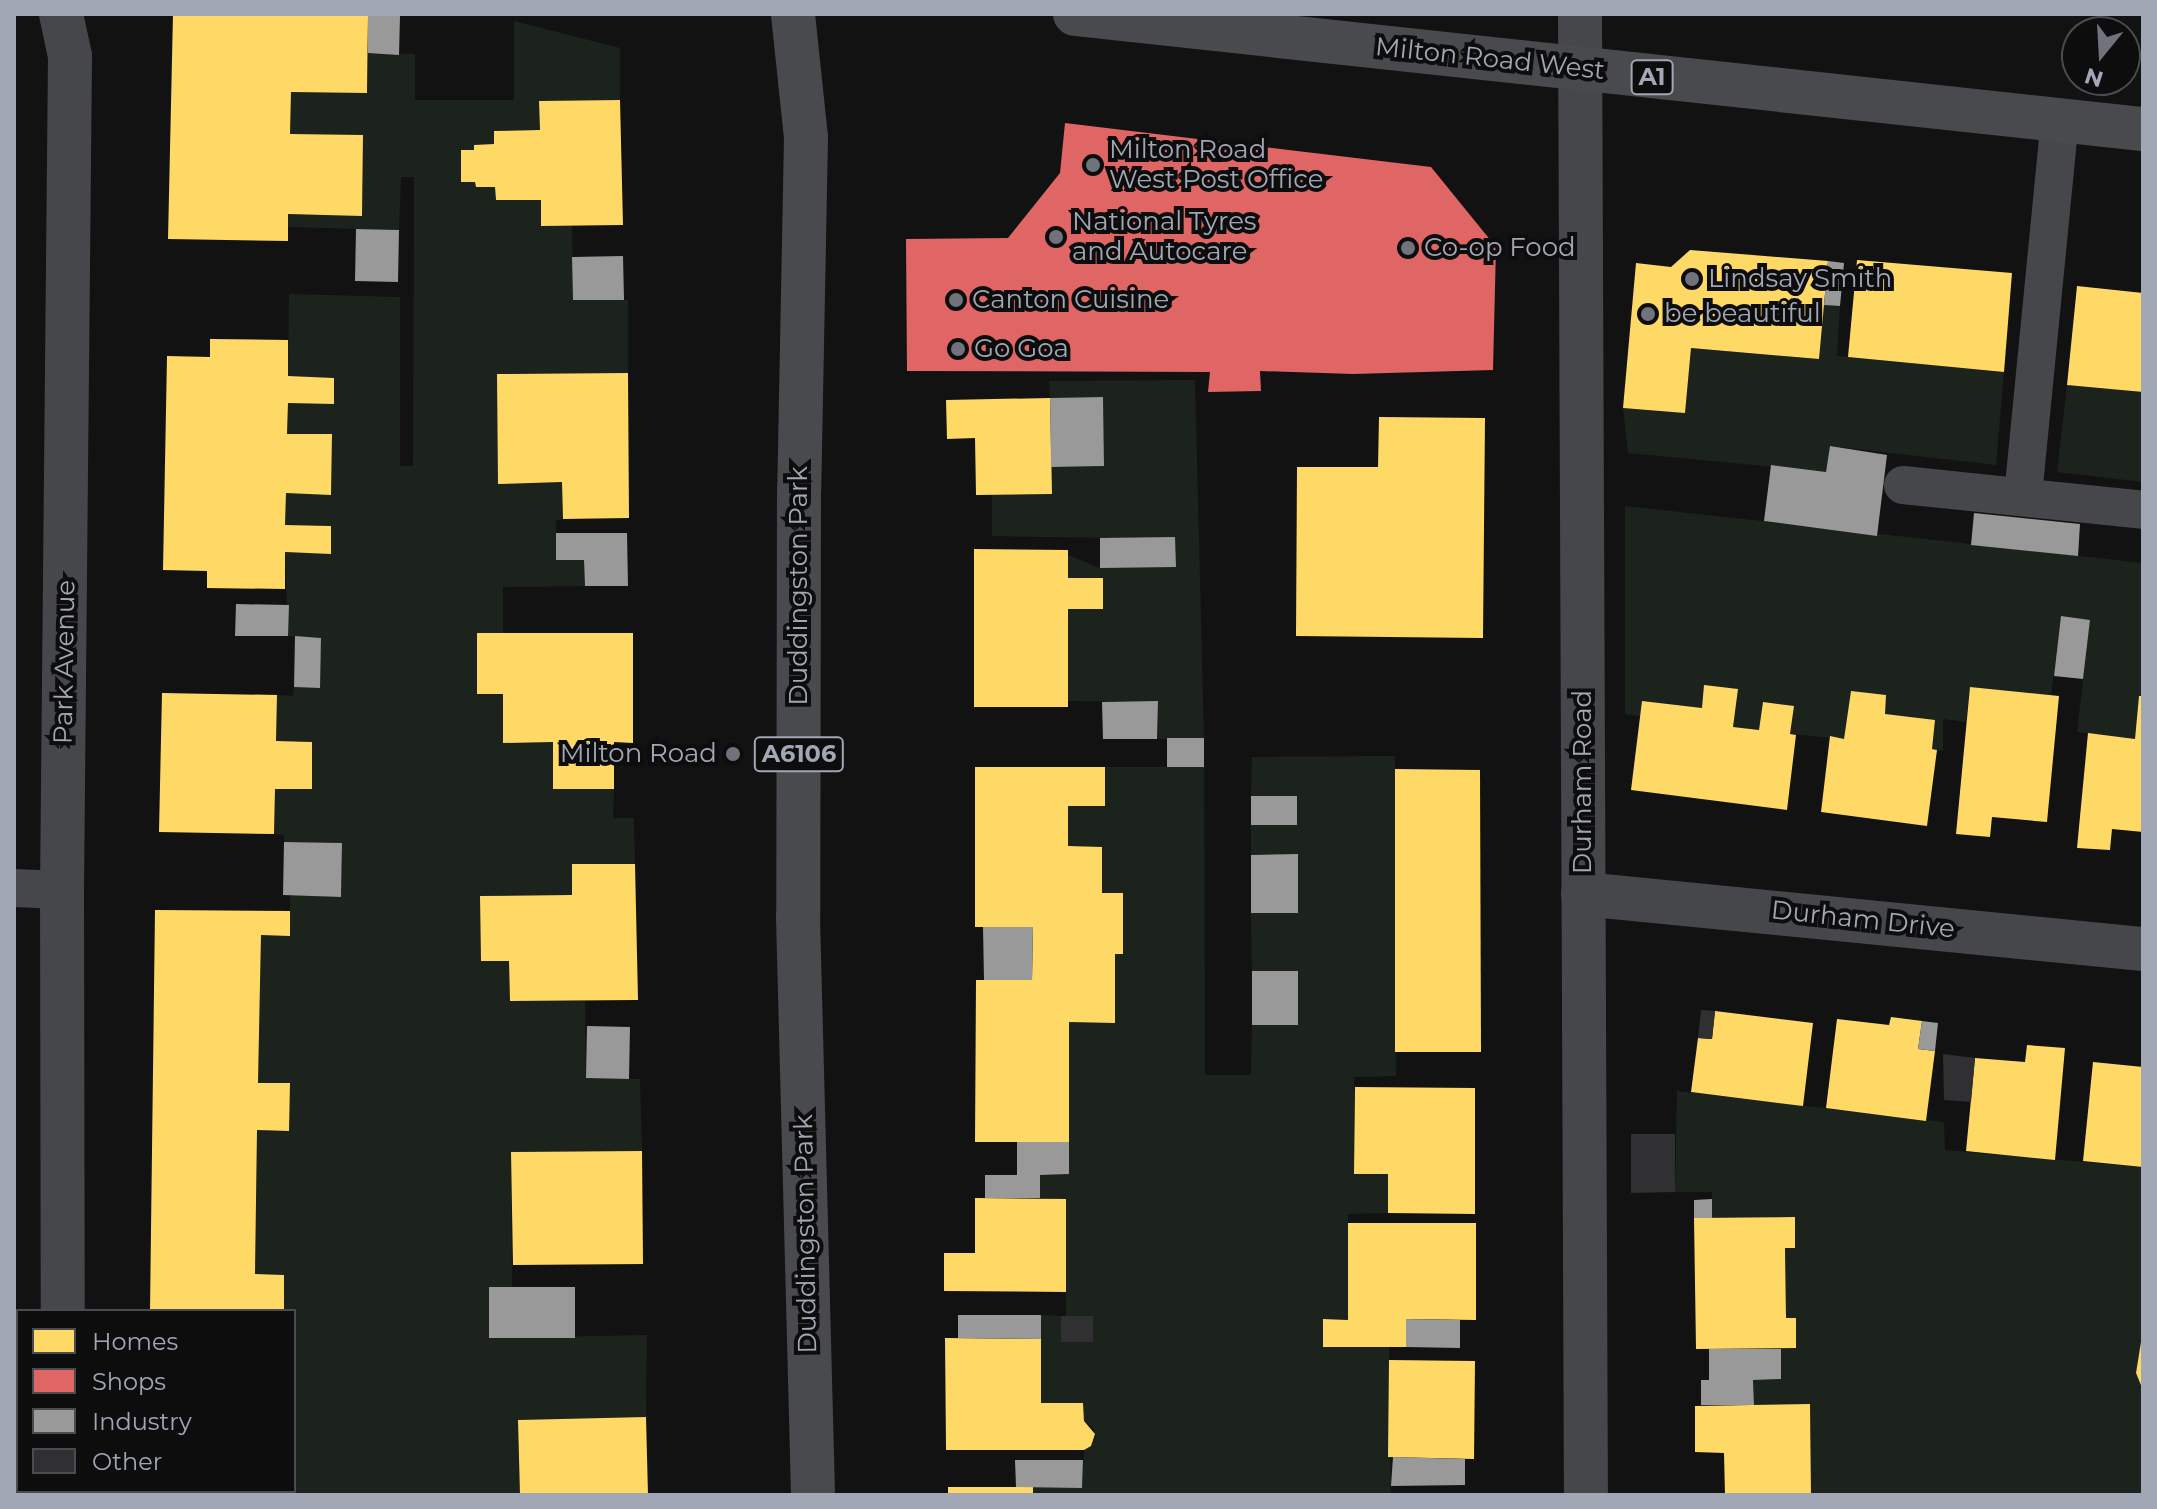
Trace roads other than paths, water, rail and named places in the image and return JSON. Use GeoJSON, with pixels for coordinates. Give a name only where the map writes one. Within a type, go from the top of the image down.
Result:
{"type":"FeatureCollection","features":[{"type":"Feature","properties":{"kind":"main road","name":"Duddingston Park"},"geometry":{"type":"LineString","coordinates":[[793,14],[806,145],[799,491],[798,917],[813,1495]]}},
{"type":"Feature","properties":{"kind":"main road","name":"Milton Road West"},"geometry":{"type":"LineString","coordinates":[[1075,14],[2143,129]]}},
{"type":"Feature","properties":{"kind":"street","name":"Park Avenue"},"geometry":{"type":"LineString","coordinates":[[61,14],[70,56],[62,890],[63,1309]]}},
{"type":"Feature","properties":{"kind":"street","name":"Durham Road"},"geometry":{"type":"LineString","coordinates":[[1580,14],[1586,1495]]}},
{"type":"Feature","properties":{"kind":"street","name":"Durham Drive"},"geometry":{"type":"LineString","coordinates":[[1583,894],[2143,949]]}},
{"type":"Feature","properties":{"kind":"lane"},"geometry":{"type":"LineString","coordinates":[[2023,496],[2060,121]]}},
{"type":"Feature","properties":{"kind":"lane"},"geometry":{"type":"LineString","coordinates":[[1903,485],[2143,510]]}},
{"type":"Feature","properties":{"kind":"lane"},"geometry":{"type":"LineString","coordinates":[[14,888],[62,890]]}},
{"type":"Feature","properties":{"kind":"place","name":"Milton Road West Post Office"},"geometry":{"type":"Point","coordinates":[1093,165]}},
{"type":"Feature","properties":{"kind":"place","name":"National Tyres and Autocare"},"geometry":{"type":"Point","coordinates":[1056,237]}},
{"type":"Feature","properties":{"kind":"place","name":"Co-op Food"},"geometry":{"type":"Point","coordinates":[1408,248]}},
{"type":"Feature","properties":{"kind":"place","name":"Lindsay Smith"},"geometry":{"type":"Point","coordinates":[1692,279]}},
{"type":"Feature","properties":{"kind":"place","name":"Canton Cuisine"},"geometry":{"type":"Point","coordinates":[956,300]}},
{"type":"Feature","properties":{"kind":"place","name":"be beautiful"},"geometry":{"type":"Point","coordinates":[1648,314]}},
{"type":"Feature","properties":{"kind":"place","name":"Go Goa"},"geometry":{"type":"Point","coordinates":[958,349]}},
{"type":"Feature","properties":{"kind":"place","name":"Milton Road"},"geometry":{"type":"Point","coordinates":[733,754]}}]}
